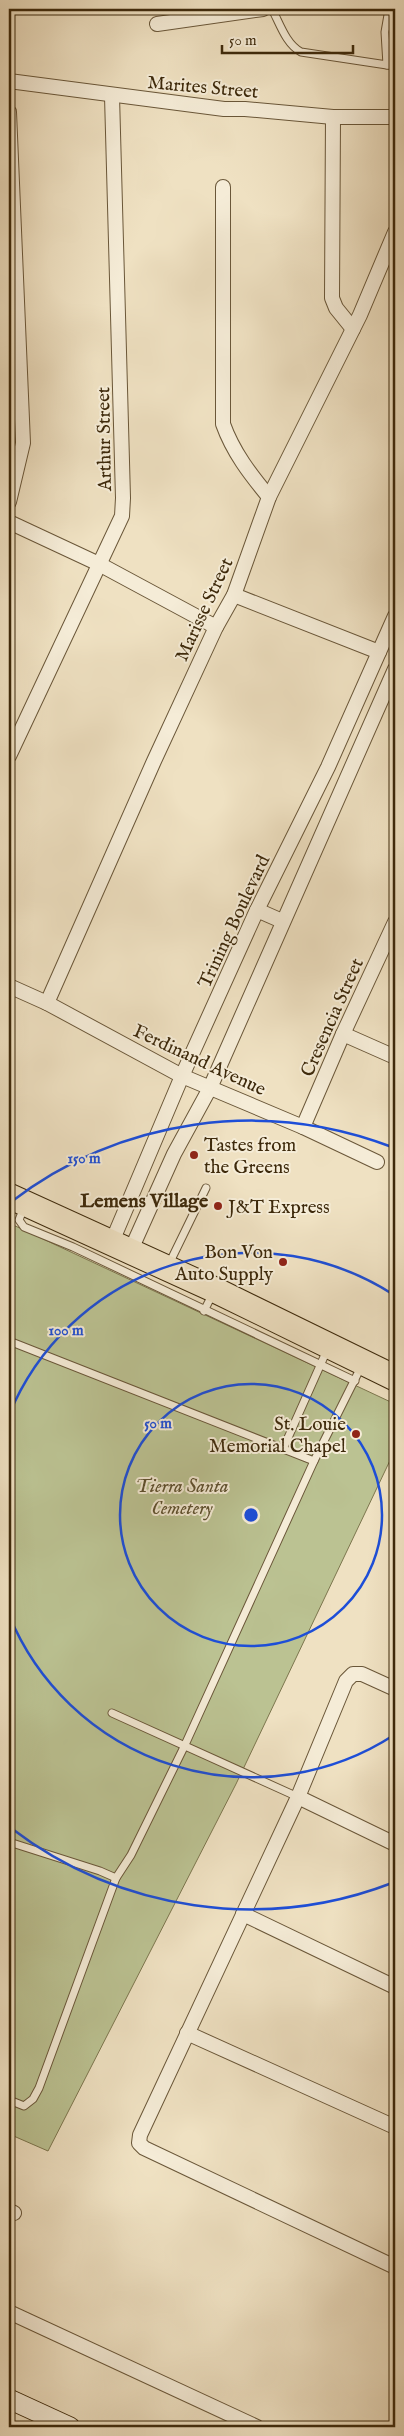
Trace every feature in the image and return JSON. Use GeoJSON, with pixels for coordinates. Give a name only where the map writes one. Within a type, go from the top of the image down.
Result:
{"type":"FeatureCollection","features":[{"type":"Feature","properties":{"kind":"highway"},"geometry":{"type":"LineString","coordinates":[[17,1200],[131,1261],[359,1372],[392,1374]]}},
{"type":"Feature","properties":{"kind":"main road"},"geometry":{"type":"LineString","coordinates":[[9,2399],[70,2427]]}},
{"type":"Feature","properties":{"kind":"street"},"geometry":{"type":"LineString","coordinates":[[157,24],[263,9]]}},
{"type":"Feature","properties":{"kind":"street","name":"Marites Street"},"geometry":{"type":"LineString","coordinates":[[9,81],[112,96],[224,109],[333,117],[395,117]]}},
{"type":"Feature","properties":{"kind":"street","name":"Arthur Street"},"geometry":{"type":"LineString","coordinates":[[9,756],[122,516],[112,96]]}},
{"type":"Feature","properties":{"kind":"street"},"geometry":{"type":"LineString","coordinates":[[9,112],[23,443],[9,502]]}},
{"type":"Feature","properties":{"kind":"street"},"geometry":{"type":"LineString","coordinates":[[333,117],[332,298],[336,308],[353,329]]}},
{"type":"Feature","properties":{"kind":"street"},"geometry":{"type":"LineString","coordinates":[[223,187],[223,424],[229,441],[244,466],[270,497]]}},
{"type":"Feature","properties":{"kind":"street","name":"Marisse Street"},"geometry":{"type":"LineString","coordinates":[[47,1003],[150,770],[216,627],[234,595],[270,497],[353,329],[395,232]]}},
{"type":"Feature","properties":{"kind":"street"},"geometry":{"type":"LineString","coordinates":[[9,522],[99,564],[216,627]]}},
{"type":"Feature","properties":{"kind":"street"},"geometry":{"type":"LineString","coordinates":[[234,595],[379,652]]}},
{"type":"Feature","properties":{"kind":"street","name":"Trining Boulevard"},"geometry":{"type":"LineString","coordinates":[[131,1261],[182,1076],[257,910],[328,767],[379,652],[391,639],[395,616]]}},
{"type":"Feature","properties":{"kind":"street"},"geometry":{"type":"LineString","coordinates":[[131,1261],[174,1154],[210,1088],[282,921],[395,669]]}},
{"type":"Feature","properties":{"kind":"street"},"geometry":{"type":"LineString","coordinates":[[328,767],[348,774]]}},
{"type":"Feature","properties":{"kind":"street"},"geometry":{"type":"LineString","coordinates":[[257,910],[282,921]]}},
{"type":"Feature","properties":{"kind":"street","name":"Cresencia Street"},"geometry":{"type":"LineString","coordinates":[[303,1127],[343,1034],[390,943],[395,922]]}},
{"type":"Feature","properties":{"kind":"street","name":"Ferdinand Avenue"},"geometry":{"type":"LineString","coordinates":[[9,986],[47,1003],[182,1076],[303,1127],[377,1162]]}},
{"type":"Feature","properties":{"kind":"street"},"geometry":{"type":"LineString","coordinates":[[343,1034],[395,1057]]}},
{"type":"Feature","properties":{"kind":"street"},"geometry":{"type":"LineString","coordinates":[[395,1689],[362,1674],[353,1674],[346,1681],[298,1797],[187,2033],[140,2135],[139,2142],[144,2148],[395,2267]]}},
{"type":"Feature","properties":{"kind":"street"},"geometry":{"type":"LineString","coordinates":[[298,1797],[395,1844]]}},
{"type":"Feature","properties":{"kind":"street"},"geometry":{"type":"LineString","coordinates":[[243,1914],[395,1987]]}},
{"type":"Feature","properties":{"kind":"street"},"geometry":{"type":"LineString","coordinates":[[187,2033],[395,2128]]}},
{"type":"Feature","properties":{"kind":"street"},"geometry":{"type":"LineString","coordinates":[[9,2312],[257,2427]]}},
{"type":"Feature","properties":{"kind":"lane"},"geometry":{"type":"LineString","coordinates":[[272,9],[293,48],[301,52],[391,65],[385,32],[389,9]]}},
{"type":"Feature","properties":{"kind":"lane"},"geometry":{"type":"LineString","coordinates":[[131,1261],[206,1188]]}},
{"type":"Feature","properties":{"kind":"lane"},"geometry":{"type":"LineString","coordinates":[[9,1342],[314,1461]]}},
{"type":"Feature","properties":{"kind":"lane"},"geometry":{"type":"LineString","coordinates":[[283,1449],[324,1355]]}},
{"type":"Feature","properties":{"kind":"lane"},"geometry":{"type":"LineString","coordinates":[[9,2100],[24,2106],[33,2099],[39,2088],[116,1878],[131,1855],[184,1746],[314,1461],[359,1372]]}},
{"type":"Feature","properties":{"kind":"lane"},"geometry":{"type":"LineString","coordinates":[[112,1713],[298,1797]]}},
{"type":"Feature","properties":{"kind":"lane"},"geometry":{"type":"LineString","coordinates":[[9,1842],[100,1871],[116,1878]]}},
{"type":"Feature","properties":{"kind":"green space","name":"Tierra Santa Cemetery"},"geometry":{"type":"Polygon","coordinates":[[[9,1223],[395,1404],[395,1450],[236,1784],[48,2151],[9,2134],[9,1223]]]}},
{"type":"Feature","properties":{"kind":"place","name":"Tastes from the Greens"},"geometry":{"type":"Point","coordinates":[194,1155]}},
{"type":"Feature","properties":{"kind":"place","name":"J&T Express"},"geometry":{"type":"Point","coordinates":[218,1206]}},
{"type":"Feature","properties":{"kind":"place","name":"Bon Von Auto Supply"},"geometry":{"type":"Point","coordinates":[283,1262]}},
{"type":"Feature","properties":{"kind":"place","name":"St. Louie Memorial Chapel"},"geometry":{"type":"Point","coordinates":[356,1434]}},
{"type":"Feature","properties":{"kind":"district","name":"Lemens Village"},"geometry":{"type":"Point","coordinates":[144,1200]}}]}
